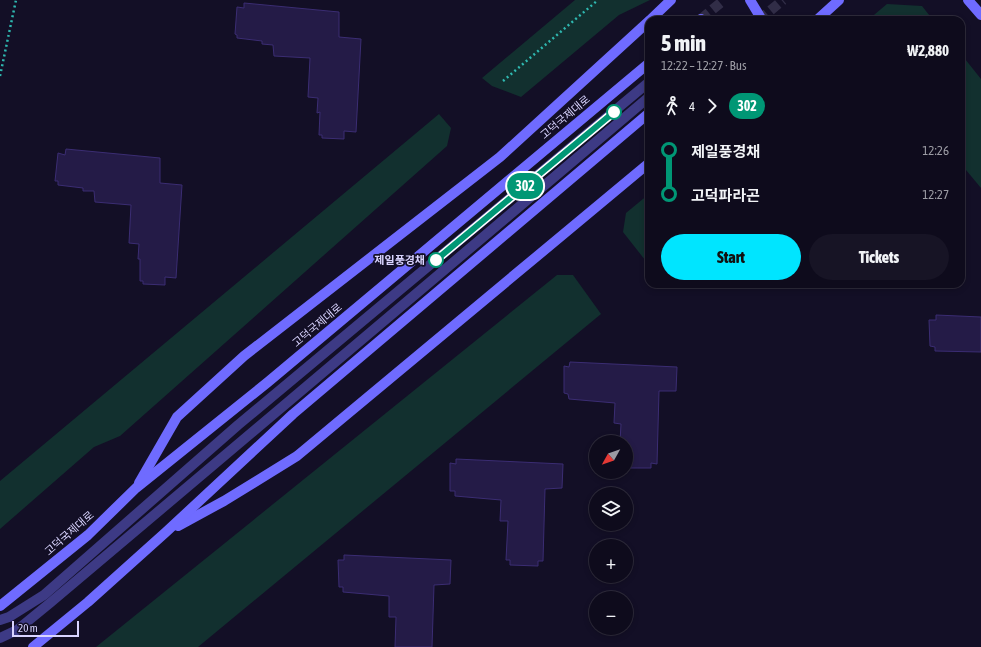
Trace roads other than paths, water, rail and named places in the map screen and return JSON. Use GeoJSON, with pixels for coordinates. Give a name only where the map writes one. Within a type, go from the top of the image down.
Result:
{"type":"FeatureCollection","features":[{"type":"Feature","properties":{"kind":"main road"},"geometry":{"type":"LineString","coordinates":[[654,16],[672,0]]}},
{"type":"Feature","properties":{"kind":"main road"},"geometry":{"type":"LineString","coordinates":[[750,0],[760,16]]}},
{"type":"Feature","properties":{"kind":"main road"},"geometry":{"type":"LineString","coordinates":[[822,16],[840,0]]}},
{"type":"Feature","properties":{"kind":"main road"},"geometry":{"type":"LineString","coordinates":[[968,0],[981,15]]}},
{"type":"Feature","properties":{"kind":"main road"},"geometry":{"type":"LineString","coordinates":[[136,488],[177,417],[244,356],[500,157],[645,24]]}},
{"type":"Feature","properties":{"kind":"main road","name":"고덕국제대로"},"geometry":{"type":"LineString","coordinates":[[0,606],[88,535],[136,488],[268,382],[645,66]]}},
{"type":"Feature","properties":{"kind":"main road"},"geometry":{"type":"LineString","coordinates":[[33,647],[88,602],[293,414],[645,116]]}},
{"type":"Feature","properties":{"kind":"main road"},"geometry":{"type":"LineString","coordinates":[[166,532],[224,501],[297,456],[645,166]]}},
{"type":"Feature","properties":{"kind":"lane"},"geometry":{"type":"LineString","coordinates":[[0,620],[9,618],[44,595],[238,425],[645,85]]}},
{"type":"Feature","properties":{"kind":"lane"},"geometry":{"type":"LineString","coordinates":[[0,638],[17,630],[50,603],[645,101]]}},
{"type":"Feature","properties":{"kind":"tunnel"},"geometry":{"type":"LineString","coordinates":[[705,16],[724,0]]}},
{"type":"Feature","properties":{"kind":"tunnel"},"geometry":{"type":"LineString","coordinates":[[764,16],[783,0]]}},
{"type":"Feature","properties":{"kind":"place","name":"제일풍경채"},"geometry":{"type":"Point","coordinates":[436,260]}}]}
